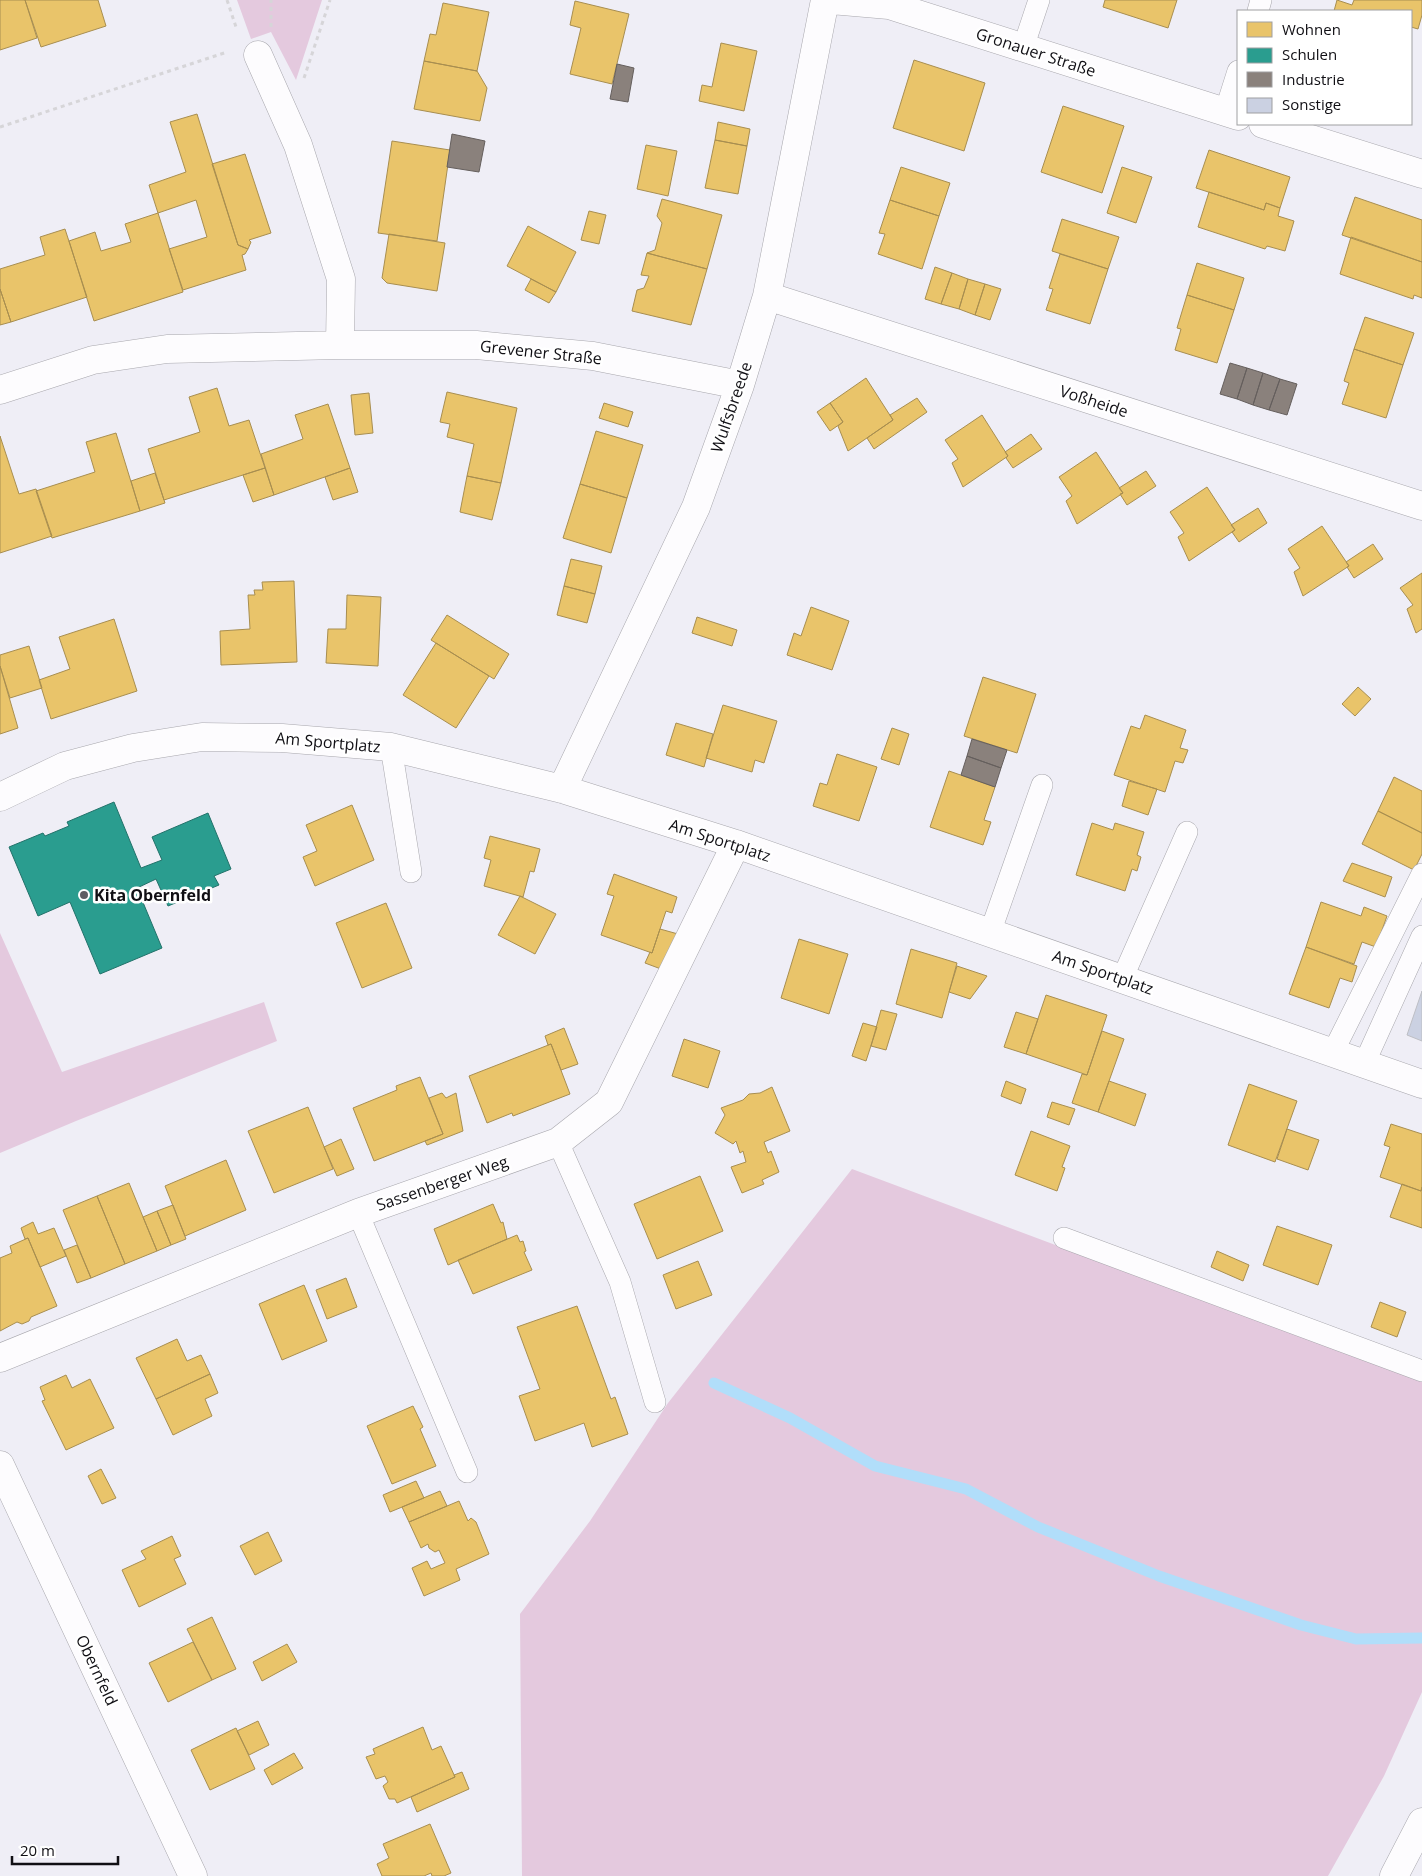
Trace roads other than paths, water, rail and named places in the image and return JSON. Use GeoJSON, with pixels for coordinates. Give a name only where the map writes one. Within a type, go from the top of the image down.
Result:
{"type":"FeatureCollection","features":[{"type":"Feature","properties":{"kind":"street","name":"Wulfsbreede"},"geometry":{"type":"LineString","coordinates":[[562,789],[696,507],[740,384],[767,296],[824,0]]}},
{"type":"Feature","properties":{"kind":"street","name":"Gronauer Straße"},"geometry":{"type":"LineString","coordinates":[[831,0],[888,5],[1232,114]]}},
{"type":"Feature","properties":{"kind":"street"},"geometry":{"type":"LineString","coordinates":[[246,52],[283,113],[298,145],[341,279],[340,345]]}},
{"type":"Feature","properties":{"kind":"street"},"geometry":{"type":"LineString","coordinates":[[1265,125],[1422,174]]}},
{"type":"Feature","properties":{"kind":"street","name":"Voßheide"},"geometry":{"type":"LineString","coordinates":[[767,296],[1422,506]]}},
{"type":"Feature","properties":{"kind":"street","name":"Grevener Straße"},"geometry":{"type":"LineString","coordinates":[[0,390],[93,360],[167,349],[340,345],[476,345],[593,356],[740,384]]}},
{"type":"Feature","properties":{"kind":"street","name":"Am Sportplatz"},"geometry":{"type":"LineString","coordinates":[[0,797],[65,766],[133,748],[202,736],[282,738],[391,748],[562,789],[736,844],[1422,1084]]}},
{"type":"Feature","properties":{"kind":"street","name":"Sassenberger Weg"},"geometry":{"type":"LineString","coordinates":[[0,1358],[358,1213],[558,1142],[609,1102],[736,844]]}},
{"type":"Feature","properties":{"kind":"street","name":"Obernfeld"},"geometry":{"type":"LineString","coordinates":[[0,1465],[193,1876]]}},
{"type":"Feature","properties":{"kind":"street"},"geometry":{"type":"LineString","coordinates":[[1394,1876],[1422,1822]]}},
{"type":"Feature","properties":{"kind":"lane"},"geometry":{"type":"LineString","coordinates":[[1023,48],[1038,0]]}},
{"type":"Feature","properties":{"kind":"lane"},"geometry":{"type":"LineString","coordinates":[[1232,114],[1237,78]]}},
{"type":"Feature","properties":{"kind":"lane"},"geometry":{"type":"LineString","coordinates":[[391,748],[411,872]]}},
{"type":"Feature","properties":{"kind":"lane"},"geometry":{"type":"LineString","coordinates":[[990,933],[1042,785]]}},
{"type":"Feature","properties":{"kind":"lane"},"geometry":{"type":"LineString","coordinates":[[1122,979],[1187,832]]}},
{"type":"Feature","properties":{"kind":"lane"},"geometry":{"type":"LineString","coordinates":[[1333,1052],[1422,874]]}},
{"type":"Feature","properties":{"kind":"lane"},"geometry":{"type":"LineString","coordinates":[[1364,1064],[1422,936]]}},
{"type":"Feature","properties":{"kind":"lane"},"geometry":{"type":"LineString","coordinates":[[558,1142],[620,1282],[656,1402]]}},
{"type":"Feature","properties":{"kind":"lane"},"geometry":{"type":"LineString","coordinates":[[358,1213],[467,1472]]}},
{"type":"Feature","properties":{"kind":"lane"},"geometry":{"type":"LineString","coordinates":[[1064,1238],[1422,1371]]}},
{"type":"Feature","properties":{"kind":"waterway"},"geometry":{"type":"LineString","coordinates":[[714,1383],[790,1418],[875,1466],[966,1489],[1038,1527],[1159,1576],[1301,1625],[1356,1639],[1422,1638]]}},
{"type":"Feature","properties":{"kind":"place","name":"Kita Obernfeld"},"geometry":{"type":"Point","coordinates":[84,895]}}]}
